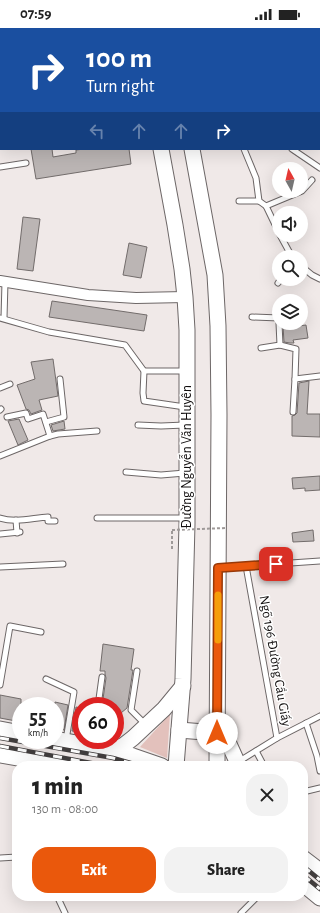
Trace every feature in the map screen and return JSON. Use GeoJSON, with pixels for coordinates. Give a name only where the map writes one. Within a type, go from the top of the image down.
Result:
{"type":"FeatureCollection","features":[{"type":"Feature","properties":{"kind":"main road","name":"Đường Nguyễn Văn Huyên"},"geometry":{"type":"LineString","coordinates":[[160,150],[175,225],[185,297],[187,330],[188,518],[183,686],[176,761]]}},
{"type":"Feature","properties":{"kind":"main road"},"geometry":{"type":"LineString","coordinates":[[192,150],[216,289],[218,326],[219,415],[217,761]]}},
{"type":"Feature","properties":{"kind":"main road"},"geometry":{"type":"LineString","coordinates":[[114,750],[124,745],[164,709],[183,686]]}},
{"type":"Feature","properties":{"kind":"main road"},"geometry":{"type":"LineString","coordinates":[[217,717],[237,761]]}},
{"type":"Feature","properties":{"kind":"main road"},"geometry":{"type":"LineString","coordinates":[[0,729],[12,731]]}},
{"type":"Feature","properties":{"kind":"main road"},"geometry":{"type":"LineString","coordinates":[[179,730],[217,733]]}},
{"type":"Feature","properties":{"kind":"main road"},"geometry":{"type":"LineString","coordinates":[[111,749],[148,761]]}},
{"type":"Feature","properties":{"kind":"main road"},"geometry":{"type":"LineString","coordinates":[[0,755],[35,761]]}},
{"type":"Feature","properties":{"kind":"main road"},"geometry":{"type":"LineString","coordinates":[[308,862],[320,871]]}},
{"type":"Feature","properties":{"kind":"main road"},"geometry":{"type":"LineString","coordinates":[[308,888],[320,898]]}},
{"type":"Feature","properties":{"kind":"street"},"geometry":{"type":"LineString","coordinates":[[3,281],[88,294],[136,298],[185,297]]}},
{"type":"Feature","properties":{"kind":"lane"},"geometry":{"type":"LineString","coordinates":[[244,150],[256,178],[259,201]]}},
{"type":"Feature","properties":{"kind":"lane"},"geometry":{"type":"LineString","coordinates":[[293,150],[320,168]]}},
{"type":"Feature","properties":{"kind":"lane"},"geometry":{"type":"LineString","coordinates":[[0,167],[26,163]]}},
{"type":"Feature","properties":{"kind":"lane"},"geometry":{"type":"LineString","coordinates":[[266,206],[302,191],[312,180]]}},
{"type":"Feature","properties":{"kind":"lane"},"geometry":{"type":"LineString","coordinates":[[240,201],[259,201],[266,206],[272,218]]}},
{"type":"Feature","properties":{"kind":"lane"},"geometry":{"type":"LineString","coordinates":[[308,272],[320,279]]}},
{"type":"Feature","properties":{"kind":"lane"},"geometry":{"type":"LineString","coordinates":[[3,281],[2,318],[49,332],[125,345],[144,371],[144,400],[188,407]]}},
{"type":"Feature","properties":{"kind":"lane"},"geometry":{"type":"LineString","coordinates":[[252,317],[272,318]]}},
{"type":"Feature","properties":{"kind":"lane"},"geometry":{"type":"LineString","coordinates":[[280,330],[280,345]]}},
{"type":"Feature","properties":{"kind":"lane"},"geometry":{"type":"LineString","coordinates":[[261,348],[280,345],[296,349],[293,412]]}},
{"type":"Feature","properties":{"kind":"lane"},"geometry":{"type":"LineString","coordinates":[[144,371],[187,370]]}},
{"type":"Feature","properties":{"kind":"lane"},"geometry":{"type":"LineString","coordinates":[[295,379],[320,376]]}},
{"type":"Feature","properties":{"kind":"lane"},"geometry":{"type":"LineString","coordinates":[[46,422],[64,417],[60,379]]}},
{"type":"Feature","properties":{"kind":"lane"},"geometry":{"type":"LineString","coordinates":[[0,388],[10,384]]}},
{"type":"Feature","properties":{"kind":"lane"},"geometry":{"type":"LineString","coordinates":[[7,417],[26,413],[28,419],[43,414],[50,436]]}},
{"type":"Feature","properties":{"kind":"lane"},"geometry":{"type":"LineString","coordinates":[[138,425],[188,425]]}},
{"type":"Feature","properties":{"kind":"lane"},"geometry":{"type":"LineString","coordinates":[[0,456],[58,434],[97,432]]}},
{"type":"Feature","properties":{"kind":"lane"},"geometry":{"type":"LineString","coordinates":[[126,472],[161,475],[188,473]]}},
{"type":"Feature","properties":{"kind":"lane"},"geometry":{"type":"LineString","coordinates":[[0,518],[16,520],[48,517],[48,521],[55,521]]}},
{"type":"Feature","properties":{"kind":"lane"},"geometry":{"type":"LineString","coordinates":[[97,518],[188,518]]}},
{"type":"Feature","properties":{"kind":"lane"},"geometry":{"type":"LineString","coordinates":[[0,534],[19,533],[16,520]]}},
{"type":"Feature","properties":{"kind":"lane"},"geometry":{"type":"LineString","coordinates":[[218,568],[320,561]]}},
{"type":"Feature","properties":{"kind":"lane"},"geometry":{"type":"LineString","coordinates":[[0,567],[63,564]]}},
{"type":"Feature","properties":{"kind":"lane","name":"Ngõ 196 Đường Cầu Giấy"},"geometry":{"type":"LineString","coordinates":[[242,761],[277,738],[246,566]]}},
{"type":"Feature","properties":{"kind":"lane"},"geometry":{"type":"LineString","coordinates":[[0,686],[10,626],[42,632]]}},
{"type":"Feature","properties":{"kind":"lane"},"geometry":{"type":"LineString","coordinates":[[137,671],[131,710],[146,725]]}},
{"type":"Feature","properties":{"kind":"lane"},"geometry":{"type":"LineString","coordinates":[[99,697],[102,677]]}},
{"type":"Feature","properties":{"kind":"lane"},"geometry":{"type":"LineString","coordinates":[[46,679],[74,692],[64,726]]}},
{"type":"Feature","properties":{"kind":"lane"},"geometry":{"type":"LineString","coordinates":[[277,738],[320,716]]}},
{"type":"Feature","properties":{"kind":"lane"},"geometry":{"type":"LineString","coordinates":[[306,723],[317,756],[320,771]]}},
{"type":"Feature","properties":{"kind":"lane"},"geometry":{"type":"LineString","coordinates":[[256,751],[261,761]]}},
{"type":"Feature","properties":{"kind":"lane"},"geometry":{"type":"LineString","coordinates":[[308,791],[320,788]]}},
{"type":"Feature","properties":{"kind":"lane"},"geometry":{"type":"LineString","coordinates":[[0,858],[12,857]]}},
{"type":"Feature","properties":{"kind":"lane"},"geometry":{"type":"LineString","coordinates":[[60,901],[66,913]]}},
{"type":"Feature","properties":{"kind":"lane"},"geometry":{"type":"LineString","coordinates":[[241,913],[253,901]]}},
{"type":"Feature","properties":{"kind":"path"},"geometry":{"type":"LineString","coordinates":[[172,549],[172,530],[228,528]]}},
{"type":"Feature","properties":{"kind":"shaded area"},"geometry":{"type":"Polygon","coordinates":[[[170,714],[167,758],[140,747],[170,714]]]}},
{"type":"Feature","properties":{"kind":"building"},"geometry":{"type":"Polygon","coordinates":[[[31,150],[52,150],[53,157],[76,153],[76,150],[129,150],[131,164],[36,179],[31,150]]]}},
{"type":"Feature","properties":{"kind":"building"},"geometry":{"type":"Polygon","coordinates":[[[23,217],[40,219],[33,271],[17,269],[23,217]]]}},
{"type":"Feature","properties":{"kind":"building"},"geometry":{"type":"Polygon","coordinates":[[[129,243],[147,247],[141,278],[123,275],[129,243]]]}},
{"type":"Feature","properties":{"kind":"building"},"geometry":{"type":"Polygon","coordinates":[[[52,301],[147,315],[144,331],[49,317],[52,301]]]}},
{"type":"Feature","properties":{"kind":"building"},"geometry":{"type":"Polygon","coordinates":[[[283,330],[307,330],[308,338],[293,340],[294,343],[284,342],[283,330]]]}},
{"type":"Feature","properties":{"kind":"building"},"geometry":{"type":"Polygon","coordinates":[[[53,359],[58,396],[39,400],[42,410],[31,414],[29,410],[26,409],[17,385],[35,379],[31,362],[53,359]]]}},
{"type":"Feature","properties":{"kind":"building"},"geometry":{"type":"Polygon","coordinates":[[[309,381],[307,414],[320,414],[320,437],[292,436],[292,416],[297,413],[299,383],[309,381]]]}},
{"type":"Feature","properties":{"kind":"building"},"geometry":{"type":"Polygon","coordinates":[[[19,419],[28,440],[18,445],[8,421],[19,419]]]}},
{"type":"Feature","properties":{"kind":"building"},"geometry":{"type":"Polygon","coordinates":[[[64,421],[65,429],[53,431],[51,425],[64,421]]]}},
{"type":"Feature","properties":{"kind":"building"},"geometry":{"type":"Polygon","coordinates":[[[320,476],[320,490],[305,491],[305,488],[293,489],[292,478],[320,476]]]}},
{"type":"Feature","properties":{"kind":"building"},"geometry":{"type":"Polygon","coordinates":[[[313,530],[314,541],[293,542],[292,533],[313,530]]]}},
{"type":"Feature","properties":{"kind":"building"},"geometry":{"type":"Polygon","coordinates":[[[103,644],[134,649],[131,670],[133,670],[127,708],[124,710],[124,697],[103,697],[106,678],[105,671],[100,671],[103,644]]]}},
{"type":"Feature","properties":{"kind":"building"},"geometry":{"type":"Polygon","coordinates":[[[0,695],[12,697],[12,720],[0,718],[0,695]]]}},
{"type":"Feature","properties":{"kind":"building"},"geometry":{"type":"Polygon","coordinates":[[[64,704],[68,705],[64,730],[64,704]]]}},
{"type":"Feature","properties":{"kind":"railway"},"geometry":{"type":"LineString","coordinates":[[0,738],[124,761]]}},
{"type":"Feature","properties":{"kind":"railway"},"geometry":{"type":"LineString","coordinates":[[0,746],[80,761]]}},
{"type":"Feature","properties":{"kind":"railway"},"geometry":{"type":"LineString","coordinates":[[308,870],[320,880]]}},
{"type":"Feature","properties":{"kind":"railway"},"geometry":{"type":"LineString","coordinates":[[308,879],[320,889]]}},
{"type":"Feature","properties":{"kind":"slow traffic"},"geometry":{"type":"LineString","coordinates":[[218,595],[218,640]]}},
{"type":"Feature","properties":{"kind":"route"},"geometry":{"type":"LineString","coordinates":[[217,733],[218,568],[276,564]]}}]}
